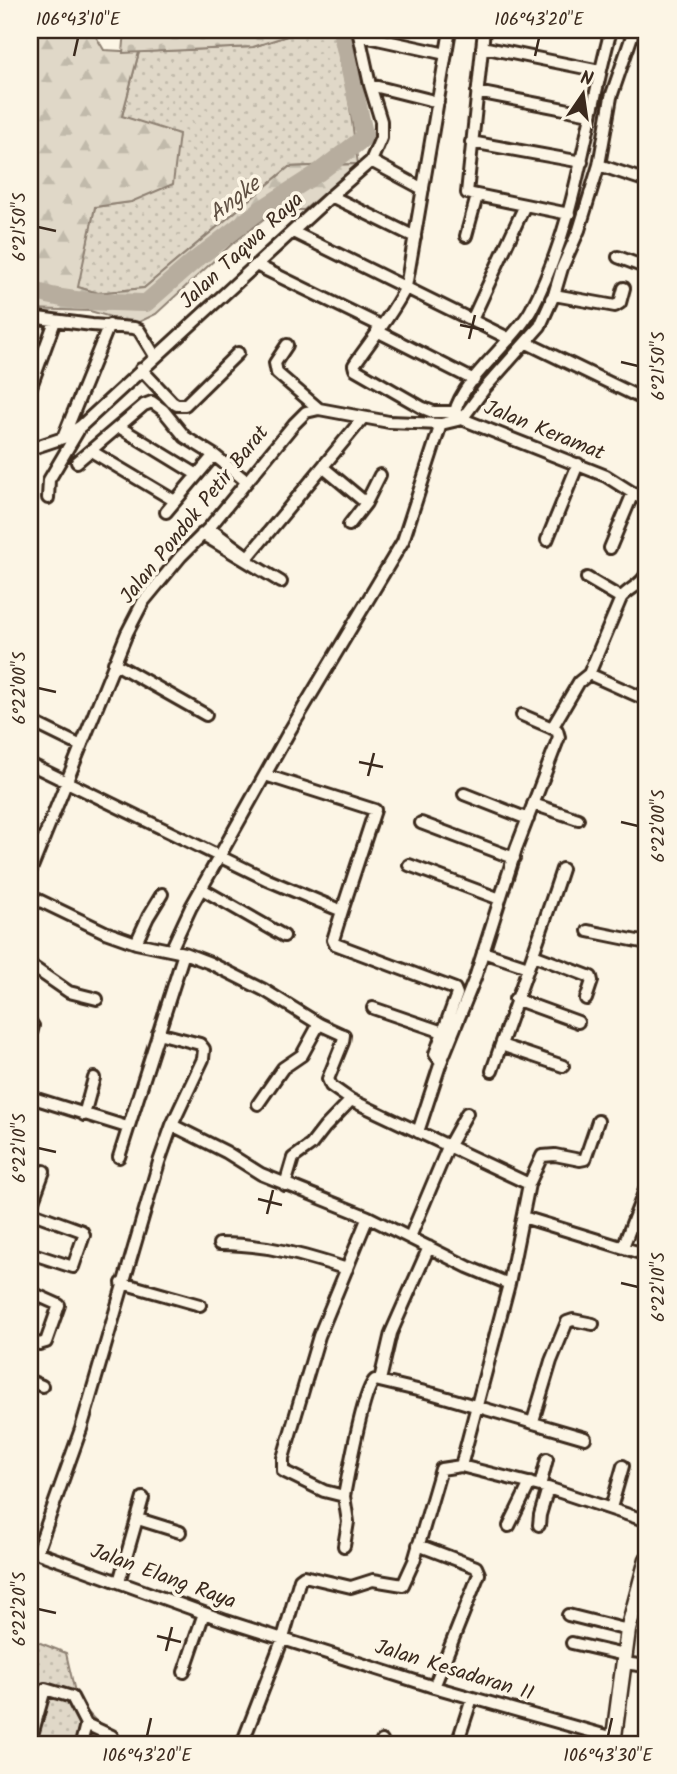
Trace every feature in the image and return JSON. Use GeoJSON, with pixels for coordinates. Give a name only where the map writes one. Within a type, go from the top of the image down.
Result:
{"type":"FeatureCollection","features":[{"type":"Feature","properties":{"kind":"main road"},"geometry":{"type":"LineString","coordinates":[[614,1741],[628,1630],[641,1603],[647,1559]]}},
{"type":"Feature","properties":{"kind":"street"},"geometry":{"type":"LineString","coordinates":[[379,328],[406,287],[450,30]]}},
{"type":"Feature","properties":{"kind":"street"},"geometry":{"type":"LineString","coordinates":[[484,30],[467,193],[569,214]]}},
{"type":"Feature","properties":{"kind":"street"},"geometry":{"type":"LineString","coordinates":[[459,416],[457,405],[474,380],[530,312],[557,250],[582,162],[590,114],[611,30]]}},
{"type":"Feature","properties":{"kind":"street"},"geometry":{"type":"LineString","coordinates":[[287,345],[275,363],[277,373],[320,408],[388,422],[441,424],[459,416],[540,326],[579,230],[599,165],[611,97],[634,30]]}},
{"type":"Feature","properties":{"kind":"street"},"geometry":{"type":"LineString","coordinates":[[423,189],[371,161],[377,151],[382,129],[359,32],[446,54]]}},
{"type":"Feature","properties":{"kind":"street"},"geometry":{"type":"LineString","coordinates":[[482,47],[600,71]]}},
{"type":"Feature","properties":{"kind":"street"},"geometry":{"type":"LineString","coordinates":[[370,85],[438,102]]}},
{"type":"Feature","properties":{"kind":"street"},"geometry":{"type":"LineString","coordinates":[[477,92],[590,114]]}},
{"type":"Feature","properties":{"kind":"street"},"geometry":{"type":"LineString","coordinates":[[471,142],[582,162]]}},
{"type":"Feature","properties":{"kind":"street","name":"Jalan Taqwa Raya"},"geometry":{"type":"LineString","coordinates":[[30,449],[63,438],[81,426],[371,161]]}},
{"type":"Feature","properties":{"kind":"street"},"geometry":{"type":"LineString","coordinates":[[599,165],[647,181]]}},
{"type":"Feature","properties":{"kind":"street"},"geometry":{"type":"LineString","coordinates":[[331,196],[415,237]]}},
{"type":"Feature","properties":{"kind":"street"},"geometry":{"type":"LineString","coordinates":[[466,236],[477,196]]}},
{"type":"Feature","properties":{"kind":"street"},"geometry":{"type":"LineString","coordinates":[[472,320],[525,205]]}},
{"type":"Feature","properties":{"kind":"street"},"geometry":{"type":"LineString","coordinates":[[293,232],[510,339]]}},
{"type":"Feature","properties":{"kind":"street"},"geometry":{"type":"LineString","coordinates":[[618,257],[647,268]]}},
{"type":"Feature","properties":{"kind":"street"},"geometry":{"type":"LineString","coordinates":[[256,265],[474,380]]}},
{"type":"Feature","properties":{"kind":"street"},"geometry":{"type":"LineString","coordinates":[[554,295],[615,306],[620,303],[624,288]]}},
{"type":"Feature","properties":{"kind":"street"},"geometry":{"type":"LineString","coordinates":[[510,339],[539,318],[554,295]]}},
{"type":"Feature","properties":{"kind":"street"},"geometry":{"type":"LineString","coordinates":[[30,317],[134,328],[139,330],[155,356]]}},
{"type":"Feature","properties":{"kind":"street"},"geometry":{"type":"LineString","coordinates":[[30,389],[55,321]]}},
{"type":"Feature","properties":{"kind":"street"},"geometry":{"type":"LineString","coordinates":[[63,438],[109,325]]}},
{"type":"Feature","properties":{"kind":"street","name":"Jalan Keramat"},"geometry":{"type":"LineString","coordinates":[[379,328],[354,365],[358,372],[433,412],[459,416],[606,476],[647,502]]}},
{"type":"Feature","properties":{"kind":"street"},"geometry":{"type":"LineString","coordinates":[[527,343],[647,401]]}},
{"type":"Feature","properties":{"kind":"street"},"geometry":{"type":"LineString","coordinates":[[141,369],[172,402],[185,405],[238,353]]}},
{"type":"Feature","properties":{"kind":"street"},"geometry":{"type":"LineString","coordinates":[[77,462],[148,402],[155,403],[186,437],[214,454],[246,481]]}},
{"type":"Feature","properties":{"kind":"street","name":"Jalan Pondok Petir Barat"},"geometry":{"type":"LineString","coordinates":[[30,872],[114,663],[143,602],[294,424],[306,412],[320,408]]}},
{"type":"Feature","properties":{"kind":"street"},"geometry":{"type":"LineString","coordinates":[[205,531],[248,557],[363,418]]}},
{"type":"Feature","properties":{"kind":"street"},"geometry":{"type":"LineString","coordinates":[[171,950],[265,775],[338,647],[403,541],[441,424]]}},
{"type":"Feature","properties":{"kind":"street"},"geometry":{"type":"LineString","coordinates":[[48,498],[49,480],[81,426]]}},
{"type":"Feature","properties":{"kind":"street"},"geometry":{"type":"LineString","coordinates":[[119,427],[196,474]]}},
{"type":"Feature","properties":{"kind":"street"},"geometry":{"type":"LineString","coordinates":[[91,451],[175,501]]}},
{"type":"Feature","properties":{"kind":"street"},"geometry":{"type":"LineString","coordinates":[[166,512],[214,454]]}},
{"type":"Feature","properties":{"kind":"street"},"geometry":{"type":"LineString","coordinates":[[547,540],[578,464]]}},
{"type":"Feature","properties":{"kind":"street"},"geometry":{"type":"LineString","coordinates":[[324,468],[366,503]]}},
{"type":"Feature","properties":{"kind":"street"},"geometry":{"type":"LineString","coordinates":[[349,525],[366,503],[380,475]]}},
{"type":"Feature","properties":{"kind":"street"},"geometry":{"type":"LineString","coordinates":[[610,548],[633,493]]}},
{"type":"Feature","properties":{"kind":"street"},"geometry":{"type":"LineString","coordinates":[[205,531],[281,582]]}},
{"type":"Feature","properties":{"kind":"street"},"geometry":{"type":"LineString","coordinates":[[552,728],[579,682],[589,674],[621,598],[627,590],[644,580],[647,572]]}},
{"type":"Feature","properties":{"kind":"street"},"geometry":{"type":"LineString","coordinates":[[587,578],[621,598]]}},
{"type":"Feature","properties":{"kind":"street"},"geometry":{"type":"LineString","coordinates":[[114,663],[206,715]]}},
{"type":"Feature","properties":{"kind":"street"},"geometry":{"type":"LineString","coordinates":[[589,674],[647,700]]}},
{"type":"Feature","properties":{"kind":"street"},"geometry":{"type":"LineString","coordinates":[[418,1132],[559,737],[559,732],[523,715]]}},
{"type":"Feature","properties":{"kind":"street"},"geometry":{"type":"LineString","coordinates":[[30,721],[81,746]]}},
{"type":"Feature","properties":{"kind":"street"},"geometry":{"type":"LineString","coordinates":[[30,764],[268,880],[342,911]]}},
{"type":"Feature","properties":{"kind":"street"},"geometry":{"type":"LineString","coordinates":[[265,775],[375,810],[342,911],[335,944],[457,991],[435,1054],[442,1062]]}},
{"type":"Feature","properties":{"kind":"street"},"geometry":{"type":"LineString","coordinates":[[464,794],[528,819]]}},
{"type":"Feature","properties":{"kind":"street"},"geometry":{"type":"LineString","coordinates":[[533,804],[578,820]]}},
{"type":"Feature","properties":{"kind":"street"},"geometry":{"type":"LineString","coordinates":[[421,823],[514,858]]}},
{"type":"Feature","properties":{"kind":"street"},"geometry":{"type":"LineString","coordinates":[[409,865],[500,899]]}},
{"type":"Feature","properties":{"kind":"street"},"geometry":{"type":"LineString","coordinates":[[492,1071],[562,869]]}},
{"type":"Feature","properties":{"kind":"street"},"geometry":{"type":"LineString","coordinates":[[202,889],[284,936]]}},
{"type":"Feature","properties":{"kind":"street"},"geometry":{"type":"LineString","coordinates":[[136,943],[162,894]]}},
{"type":"Feature","properties":{"kind":"street"},"geometry":{"type":"LineString","coordinates":[[30,896],[105,932],[136,943],[184,953],[264,990],[318,1024],[344,1035],[328,1079],[331,1086],[351,1100],[529,1184]]}},
{"type":"Feature","properties":{"kind":"street"},"geometry":{"type":"LineString","coordinates":[[588,931],[647,943]]}},
{"type":"Feature","properties":{"kind":"street"},"geometry":{"type":"LineString","coordinates":[[483,952],[527,967]]}},
{"type":"Feature","properties":{"kind":"street"},"geometry":{"type":"LineString","coordinates":[[119,1157],[184,953]]}},
{"type":"Feature","properties":{"kind":"street"},"geometry":{"type":"LineString","coordinates":[[533,956],[592,979],[586,999]]}},
{"type":"Feature","properties":{"kind":"street"},"geometry":{"type":"LineString","coordinates":[[30,965],[69,992],[97,999]]}},
{"type":"Feature","properties":{"kind":"street"},"geometry":{"type":"LineString","coordinates":[[515,999],[578,1022]]}},
{"type":"Feature","properties":{"kind":"street"},"geometry":{"type":"LineString","coordinates":[[373,1008],[443,1032]]}},
{"type":"Feature","properties":{"kind":"street"},"geometry":{"type":"LineString","coordinates":[[30,1023],[33,1026],[30,1037]]}},
{"type":"Feature","properties":{"kind":"street"},"geometry":{"type":"LineString","coordinates":[[258,1104],[283,1068],[302,1055],[318,1024]]}},
{"type":"Feature","properties":{"kind":"street"},"geometry":{"type":"LineString","coordinates":[[33,1551],[81,1429],[105,1352],[122,1283],[172,1125],[199,1067],[204,1049],[200,1044],[158,1033]]}},
{"type":"Feature","properties":{"kind":"street"},"geometry":{"type":"LineString","coordinates":[[501,1045],[564,1066]]}},
{"type":"Feature","properties":{"kind":"street"},"geometry":{"type":"LineString","coordinates":[[85,1115],[94,1078]]}},
{"type":"Feature","properties":{"kind":"street"},"geometry":{"type":"LineString","coordinates":[[30,1097],[127,1127]]}},
{"type":"Feature","properties":{"kind":"street"},"geometry":{"type":"LineString","coordinates":[[285,1185],[293,1158],[312,1145],[324,1127],[351,1100]]}},
{"type":"Feature","properties":{"kind":"street"},"geometry":{"type":"LineString","coordinates":[[410,1237],[447,1147],[467,1113]]}},
{"type":"Feature","properties":{"kind":"street"},"geometry":{"type":"LineString","coordinates":[[461,1466],[509,1284],[529,1184],[542,1156],[585,1159],[598,1121]]}},
{"type":"Feature","properties":{"kind":"street"},"geometry":{"type":"LineString","coordinates":[[172,1125],[226,1152],[261,1174],[368,1217],[468,1267],[509,1284]]}},
{"type":"Feature","properties":{"kind":"street"},"geometry":{"type":"LineString","coordinates":[[30,1253],[73,1267],[85,1235],[82,1231],[30,1210],[44,1171]]}},
{"type":"Feature","properties":{"kind":"street"},"geometry":{"type":"LineString","coordinates":[[624,1247],[647,1185]]}},
{"type":"Feature","properties":{"kind":"street"},"geometry":{"type":"LineString","coordinates":[[344,1496],[303,1482],[286,1474],[282,1468],[319,1336],[368,1217]]}},
{"type":"Feature","properties":{"kind":"street"},"geometry":{"type":"LineString","coordinates":[[523,1217],[647,1255]]}},
{"type":"Feature","properties":{"kind":"street"},"geometry":{"type":"LineString","coordinates":[[219,1244],[245,1244],[287,1250],[347,1269]]}},
{"type":"Feature","properties":{"kind":"street"},"geometry":{"type":"LineString","coordinates":[[380,1380],[391,1333],[429,1247]]}},
{"type":"Feature","properties":{"kind":"street"},"geometry":{"type":"LineString","coordinates":[[122,1283],[200,1305]]}},
{"type":"Feature","properties":{"kind":"street"},"geometry":{"type":"LineString","coordinates":[[30,1292],[58,1305],[46,1342],[39,1344],[30,1340]]}},
{"type":"Feature","properties":{"kind":"street"},"geometry":{"type":"LineString","coordinates":[[533,1420],[551,1361],[568,1322],[573,1320],[593,1324]]}},
{"type":"Feature","properties":{"kind":"street"},"geometry":{"type":"LineString","coordinates":[[344,1546],[348,1522],[344,1496],[372,1382],[380,1380],[533,1420],[586,1437]]}},
{"type":"Feature","properties":{"kind":"street"},"geometry":{"type":"LineString","coordinates":[[30,1381],[43,1386]]}},
{"type":"Feature","properties":{"kind":"street"},"geometry":{"type":"LineString","coordinates":[[539,1525],[539,1486],[547,1459]]}},
{"type":"Feature","properties":{"kind":"street"},"geometry":{"type":"LineString","coordinates":[[242,1744],[283,1638],[302,1578],[351,1587],[373,1580],[402,1586],[410,1572],[439,1471],[444,1467],[461,1466],[539,1486],[647,1521]]}},
{"type":"Feature","properties":{"kind":"street"},"geometry":{"type":"LineString","coordinates":[[611,1508],[623,1466]]}},
{"type":"Feature","properties":{"kind":"street"},"geometry":{"type":"LineString","coordinates":[[509,1526],[539,1486]]}},
{"type":"Feature","properties":{"kind":"street"},"geometry":{"type":"LineString","coordinates":[[119,1582],[143,1498]]}},
{"type":"Feature","properties":{"kind":"street"},"geometry":{"type":"LineString","coordinates":[[138,1519],[180,1532]]}},
{"type":"Feature","properties":{"kind":"street"},"geometry":{"type":"LineString","coordinates":[[418,1545],[478,1570],[470,1599],[434,1687]]}},
{"type":"Feature","properties":{"kind":"street","name":"Jalan Elang Raya"},"geometry":{"type":"LineString","coordinates":[[33,1551],[204,1613],[283,1638]]}},
{"type":"Feature","properties":{"kind":"street"},"geometry":{"type":"LineString","coordinates":[[184,1672],[204,1613]]}},
{"type":"Feature","properties":{"kind":"street"},"geometry":{"type":"LineString","coordinates":[[568,1615],[628,1630]]}},
{"type":"Feature","properties":{"kind":"street","name":"Jalan Kesadaran II"},"geometry":{"type":"LineString","coordinates":[[283,1638],[614,1741]]}},
{"type":"Feature","properties":{"kind":"street"},"geometry":{"type":"LineString","coordinates":[[572,1643],[647,1666]]}},
{"type":"Feature","properties":{"kind":"street"},"geometry":{"type":"LineString","coordinates":[[30,1742],[45,1689],[72,1698],[86,1724],[112,1737],[105,1744]]}},
{"type":"Feature","properties":{"kind":"street"},"geometry":{"type":"LineString","coordinates":[[457,1744],[472,1698]]}},
{"type":"Feature","properties":{"kind":"street"},"geometry":{"type":"LineString","coordinates":[[81,1744],[86,1724]]}},
{"type":"Feature","properties":{"kind":"green space"},"geometry":{"type":"Polygon","coordinates":[[[30,30],[64,30],[95,35],[104,50],[139,52],[122,116],[179,134],[173,184],[131,202],[95,207],[78,287],[98,293],[144,288],[289,167],[358,164],[304,210],[275,210],[232,244],[156,314],[135,324],[90,311],[30,309],[30,30]]]}},
{"type":"Feature","properties":{"kind":"green space"},"geometry":{"type":"Polygon","coordinates":[[[125,30],[305,30],[253,47],[123,53],[125,30]]]}},
{"type":"Feature","properties":{"kind":"green space"},"geometry":{"type":"Polygon","coordinates":[[[305,30],[339,30],[358,164],[289,167],[144,288],[98,293],[77,287],[95,207],[131,202],[122,116],[139,52],[253,47],[305,30]]]}},
{"type":"Feature","properties":{"kind":"green space"},"geometry":{"type":"Polygon","coordinates":[[[30,1639],[66,1653],[77,1701],[116,1742],[128,1744],[30,1744],[30,1639]]]}},
{"type":"Feature","properties":{"kind":"waterway","name":"Angke"},"geometry":{"type":"LineString","coordinates":[[30,289],[72,299],[146,303],[194,261],[260,210],[318,173],[365,137],[341,30]]}}]}
